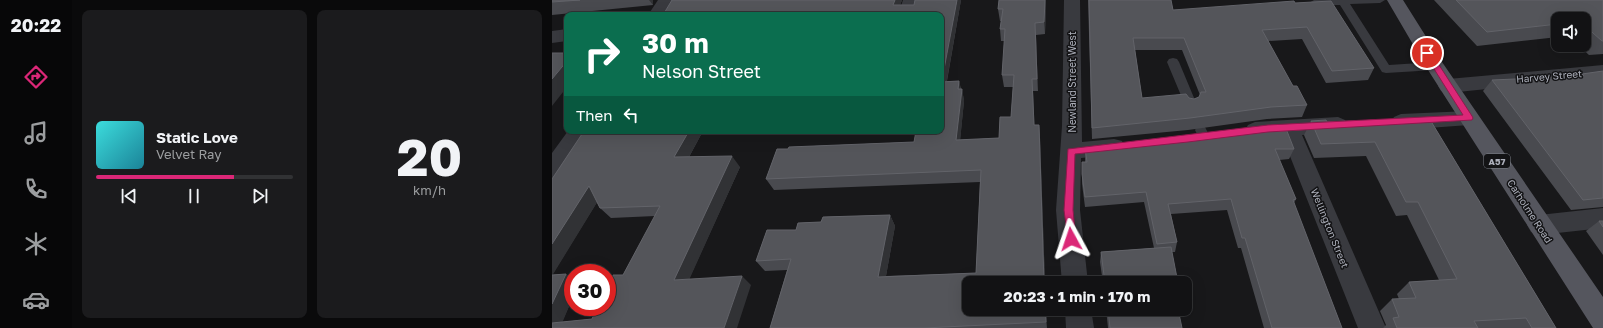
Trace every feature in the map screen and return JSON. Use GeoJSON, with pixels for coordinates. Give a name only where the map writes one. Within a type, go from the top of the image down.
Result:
{"type":"FeatureCollection","features":[{"type":"Feature","properties":{"kind":"main road","name":"Carholme Road"},"geometry":{"type":"LineString","coordinates":[[1395,0],[1435,66],[1603,320]]}},
{"type":"Feature","properties":{"kind":"street"},"geometry":{"type":"LineString","coordinates":[[659,12],[666,0]]}},
{"type":"Feature","properties":{"kind":"street"},"geometry":{"type":"LineString","coordinates":[[908,12],[911,0]]}},
{"type":"Feature","properties":{"kind":"street","name":"Newland Street West"},"geometry":{"type":"LineString","coordinates":[[1072,0],[1071,152],[1068,210],[1074,276]]}},
{"type":"Feature","properties":{"kind":"street"},"geometry":{"type":"LineString","coordinates":[[552,37],[564,35]]}},
{"type":"Feature","properties":{"kind":"street","name":"Harvey Street"},"geometry":{"type":"LineString","coordinates":[[1448,86],[1603,71]]}},
{"type":"Feature","properties":{"kind":"street"},"geometry":{"type":"LineString","coordinates":[[1383,123],[1469,118]]}},
{"type":"Feature","properties":{"kind":"street"},"geometry":{"type":"LineString","coordinates":[[1197,136],[1359,124]]}},
{"type":"Feature","properties":{"kind":"street","name":"Wellington Street"},"geometry":{"type":"LineString","coordinates":[[1289,128],[1372,328]]}},
{"type":"Feature","properties":{"kind":"street"},"geometry":{"type":"LineString","coordinates":[[552,170],[577,134]]}},
{"type":"Feature","properties":{"kind":"street"},"geometry":{"type":"LineString","coordinates":[[1071,152],[1133,146]]}},
{"type":"Feature","properties":{"kind":"street"},"geometry":{"type":"LineString","coordinates":[[1539,225],[1603,218]]}},
{"type":"Feature","properties":{"kind":"street"},"geometry":{"type":"LineString","coordinates":[[1079,316],[1080,328]]}},
{"type":"Feature","properties":{"kind":"lane"},"geometry":{"type":"LineString","coordinates":[[1305,4],[1380,0]]}},
{"type":"Feature","properties":{"kind":"lane"},"geometry":{"type":"LineString","coordinates":[[1343,2],[1386,69],[1435,66]]}},
{"type":"Feature","properties":{"kind":"lane"},"geometry":{"type":"LineString","coordinates":[[1173,62],[1191,105]]}},
{"type":"Feature","properties":{"kind":"building"},"geometry":{"type":"Polygon","coordinates":[[[552,0],[580,0],[552,2],[552,0]]]}},
{"type":"Feature","properties":{"kind":"building"},"geometry":{"type":"Polygon","coordinates":[[[672,0],[895,0],[893,5],[914,5],[915,0],[957,0],[944,69],[944,12],[665,12],[672,0]]]}},
{"type":"Feature","properties":{"kind":"building"},"geometry":{"type":"Polygon","coordinates":[[[999,0],[1045,0],[1044,22],[1035,23],[1037,79],[1032,79],[1034,125],[1039,125],[1044,276],[962,276],[962,316],[1046,316],[1046,322],[924,328],[770,328],[791,259],[756,261],[767,230],[796,230],[798,223],[821,222],[823,217],[890,215],[878,277],[976,273],[981,170],[766,179],[777,149],[788,149],[789,147],[914,142],[915,134],[944,134],[944,82],[959,81],[958,89],[962,89],[956,140],[999,138],[1000,117],[1011,117],[1014,75],[1002,75],[1005,29],[1000,29],[1003,9],[998,9],[999,0]]]}},
{"type":"Feature","properties":{"kind":"building"},"geometry":{"type":"Polygon","coordinates":[[[1089,0],[1171,0],[1173,10],[1294,1],[1295,3],[1331,1],[1374,68],[1332,71],[1307,27],[1262,30],[1293,86],[1297,86],[1307,105],[1271,107],[1190,118],[1092,128],[1089,0]],[[1133,38],[1142,98],[1186,94],[1189,98],[1194,99],[1199,97],[1201,92],[1206,92],[1184,38],[1133,38]]]}},
{"type":"Feature","properties":{"kind":"building"},"geometry":{"type":"Polygon","coordinates":[[[1456,0],[1603,0],[1603,41],[1591,31],[1591,12],[1551,12],[1551,25],[1487,32],[1456,0]]]}},
{"type":"Feature","properties":{"kind":"building"},"geometry":{"type":"Polygon","coordinates":[[[552,53],[564,53],[564,65],[552,79],[552,53]]]}},
{"type":"Feature","properties":{"kind":"building"},"geometry":{"type":"Polygon","coordinates":[[[1603,71],[1603,198],[1583,200],[1492,80],[1584,76],[1582,74],[1603,71]]]}},
{"type":"Feature","properties":{"kind":"building"},"geometry":{"type":"Polygon","coordinates":[[[1429,118],[1556,328],[1532,328],[1526,318],[1474,321],[1478,328],[1397,328],[1393,318],[1399,317],[1392,299],[1416,298],[1409,282],[1457,279],[1418,202],[1406,202],[1375,142],[1321,144],[1311,121],[1326,120],[1327,122],[1429,118]]]}},
{"type":"Feature","properties":{"kind":"building"},"geometry":{"type":"Polygon","coordinates":[[[1285,126],[1294,149],[1275,149],[1296,199],[1293,200],[1342,328],[1272,328],[1245,238],[1242,238],[1231,199],[1168,204],[1177,242],[1157,244],[1146,192],[1085,197],[1082,162],[1087,162],[1085,148],[1285,126]]]}},
{"type":"Feature","properties":{"kind":"building"},"geometry":{"type":"Polygon","coordinates":[[[582,134],[687,134],[674,157],[732,156],[674,280],[742,276],[724,328],[552,328],[552,323],[592,319],[593,316],[616,316],[616,275],[623,275],[660,206],[600,208],[589,186],[552,244],[552,179],[582,134]]]}},
{"type":"Feature","properties":{"kind":"building"},"geometry":{"type":"Polygon","coordinates":[[[1599,221],[1603,221],[1603,227],[1599,221]]]}},
{"type":"Feature","properties":{"kind":"building"},"geometry":{"type":"Polygon","coordinates":[[[1171,247],[1177,276],[1104,276],[1101,252],[1171,247]]]}},
{"type":"Feature","properties":{"kind":"building"},"geometry":{"type":"Polygon","coordinates":[[[564,274],[564,278],[552,304],[552,275],[564,274]]]}},
{"type":"Feature","properties":{"kind":"building"},"geometry":{"type":"Polygon","coordinates":[[[1109,316],[1179,316],[1182,328],[1110,328],[1109,316]]]}},
{"type":"Feature","properties":{"kind":"route"},"geometry":{"type":"LineString","coordinates":[[1071,239],[1068,210],[1071,152],[1133,146],[1268,128],[1469,118],[1427,53]]}}]}
